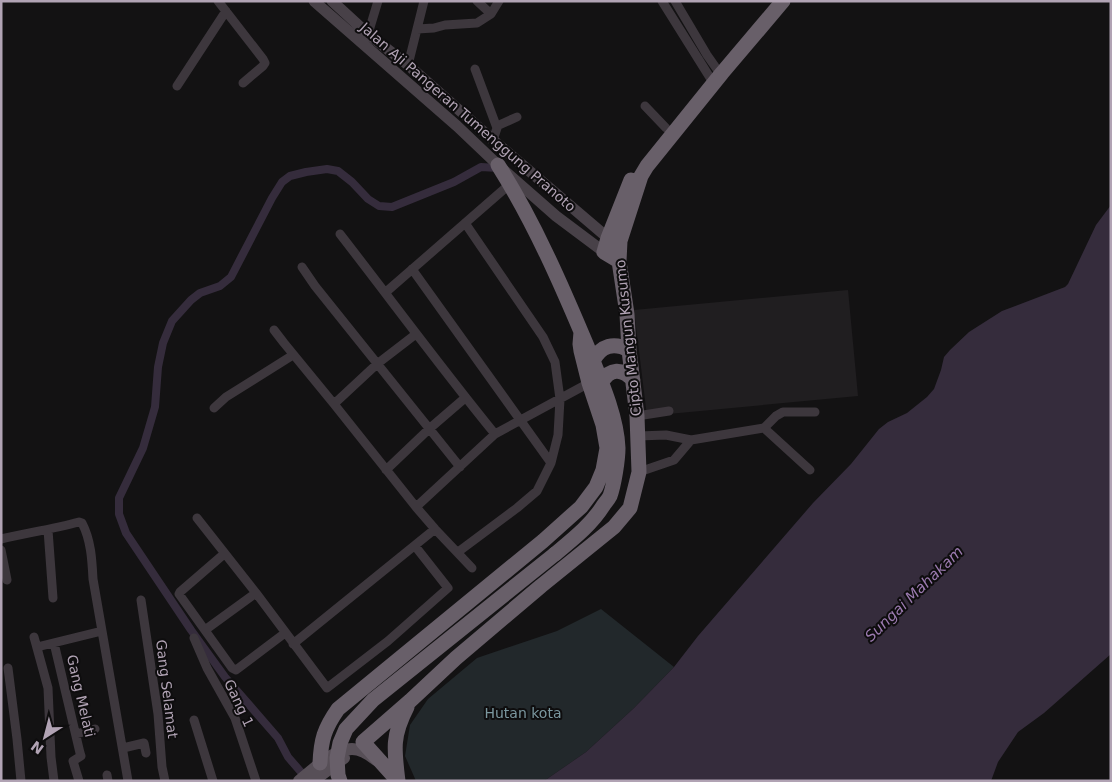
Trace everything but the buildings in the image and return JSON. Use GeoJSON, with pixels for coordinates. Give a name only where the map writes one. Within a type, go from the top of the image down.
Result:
{"type":"FeatureCollection","features":[{"type":"Feature","properties":{"kind":"highway","name":"Cipto Mangun Kusumo"},"geometry":{"type":"LineString","coordinates":[[611,243],[647,166],[773,1]]}},
{"type":"Feature","properties":{"kind":"highway","name":"Cipto Mangun Kusumo"},"geometry":{"type":"LineString","coordinates":[[360,746],[456,658],[614,527],[630,508],[639,472],[637,416],[627,314],[619,261],[611,243],[629,183],[642,158],[666,128],[784,1]]}},
{"type":"Feature","properties":{"kind":"highway"},"geometry":{"type":"LineString","coordinates":[[320,763],[324,735],[338,709],[581,507],[596,487],[604,470],[607,448],[593,361],[530,218],[498,166]]}},
{"type":"Feature","properties":{"kind":"highway"},"geometry":{"type":"LineString","coordinates":[[340,781],[337,758],[340,743],[346,729],[373,700],[578,535],[595,518],[610,497],[618,448],[614,423],[581,351],[581,332]]}},
{"type":"Feature","properties":{"kind":"highway"},"geometry":{"type":"LineString","coordinates":[[593,361],[596,354],[608,346],[616,345],[630,350]]}},
{"type":"Feature","properties":{"kind":"highway"},"geometry":{"type":"LineString","coordinates":[[596,383],[616,371],[629,375],[633,380]]}},
{"type":"Feature","properties":{"kind":"highway"},"geometry":{"type":"LineString","coordinates":[[398,781],[395,750],[396,735],[398,725],[410,701]]}},
{"type":"Feature","properties":{"kind":"highway"},"geometry":{"type":"LineString","coordinates":[[360,746],[383,765],[398,781]]}},
{"type":"Feature","properties":{"kind":"main road","name":"Jalan Aji Pangeran Tumenggung Pranoto"},"geometry":{"type":"LineString","coordinates":[[314,1],[457,126],[498,166],[556,216],[611,243]]}},
{"type":"Feature","properties":{"kind":"main road","name":"Jalan Aji Pangeran Tumenggung Pranoto"},"geometry":{"type":"LineString","coordinates":[[332,1],[611,243]]}},
{"type":"Feature","properties":{"kind":"main road"},"geometry":{"type":"LineString","coordinates":[[457,126],[466,116]]}},
{"type":"Feature","properties":{"kind":"main road"},"geometry":{"type":"LineString","coordinates":[[299,781],[320,763],[343,751],[360,746]]}},
{"type":"Feature","properties":{"kind":"main road"},"geometry":{"type":"LineString","coordinates":[[313,781],[360,746]]}},
{"type":"Feature","properties":{"kind":"street"},"geometry":{"type":"LineString","coordinates":[[218,1],[265,63],[242,83]]}},
{"type":"Feature","properties":{"kind":"street"},"geometry":{"type":"LineString","coordinates":[[368,34],[378,1]]}},
{"type":"Feature","properties":{"kind":"street"},"geometry":{"type":"LineString","coordinates":[[408,65],[424,1]]}},
{"type":"Feature","properties":{"kind":"street"},"geometry":{"type":"LineString","coordinates":[[477,1],[491,14]]}},
{"type":"Feature","properties":{"kind":"street"},"geometry":{"type":"LineString","coordinates":[[417,29],[434,28],[445,24],[477,23],[491,14],[499,1]]}},
{"type":"Feature","properties":{"kind":"street"},"geometry":{"type":"LineString","coordinates":[[662,1],[715,76]]}},
{"type":"Feature","properties":{"kind":"street"},"geometry":{"type":"LineString","coordinates":[[675,1],[715,76]]}},
{"type":"Feature","properties":{"kind":"street"},"geometry":{"type":"LineString","coordinates":[[176,86],[226,11]]}},
{"type":"Feature","properties":{"kind":"street"},"geometry":{"type":"LineString","coordinates":[[475,69],[497,126],[493,140]]}},
{"type":"Feature","properties":{"kind":"street"},"geometry":{"type":"LineString","coordinates":[[645,106],[666,128]]}},
{"type":"Feature","properties":{"kind":"street"},"geometry":{"type":"LineString","coordinates":[[497,126],[517,117]]}},
{"type":"Feature","properties":{"kind":"street"},"geometry":{"type":"LineString","coordinates":[[386,292],[510,184]]}},
{"type":"Feature","properties":{"kind":"street"},"geometry":{"type":"LineString","coordinates":[[458,552],[517,508],[536,491],[551,463],[558,435],[560,400],[554,362],[543,337],[465,223]]}},
{"type":"Feature","properties":{"kind":"street"},"geometry":{"type":"LineString","coordinates":[[340,234],[465,398],[495,434]]}},
{"type":"Feature","properties":{"kind":"street"},"geometry":{"type":"LineString","coordinates":[[302,267],[315,286],[460,467]]}},
{"type":"Feature","properties":{"kind":"street"},"geometry":{"type":"LineString","coordinates":[[412,269],[551,463]]}},
{"type":"Feature","properties":{"kind":"street"},"geometry":{"type":"LineString","coordinates":[[274,330],[416,507],[472,568]]}},
{"type":"Feature","properties":{"kind":"street"},"geometry":{"type":"LineString","coordinates":[[334,404],[377,364],[416,334]]}},
{"type":"Feature","properties":{"kind":"street"},"geometry":{"type":"LineString","coordinates":[[214,408],[226,397],[293,355]]}},
{"type":"Feature","properties":{"kind":"street"},"geometry":{"type":"LineString","coordinates":[[416,507],[495,434],[596,383]]}},
{"type":"Feature","properties":{"kind":"street"},"geometry":{"type":"LineString","coordinates":[[386,470],[428,429],[465,398]]}},
{"type":"Feature","properties":{"kind":"street"},"geometry":{"type":"LineString","coordinates":[[637,416],[668,411]]}},
{"type":"Feature","properties":{"kind":"street"},"geometry":{"type":"LineString","coordinates":[[638,436],[666,435],[691,440],[764,428],[783,412],[815,412]]}},
{"type":"Feature","properties":{"kind":"street"},"geometry":{"type":"LineString","coordinates":[[764,428],[810,470]]}},
{"type":"Feature","properties":{"kind":"street"},"geometry":{"type":"LineString","coordinates":[[639,472],[674,460],[691,440]]}},
{"type":"Feature","properties":{"kind":"street"},"geometry":{"type":"LineString","coordinates":[[197,518],[327,688],[388,641],[448,588],[415,546]]}},
{"type":"Feature","properties":{"kind":"street"},"geometry":{"type":"LineString","coordinates":[[1,539],[79,522],[82,523],[86,530],[128,781]]}},
{"type":"Feature","properties":{"kind":"street"},"geometry":{"type":"LineString","coordinates":[[293,644],[435,529]]}},
{"type":"Feature","properties":{"kind":"street"},"geometry":{"type":"LineString","coordinates":[[48,530],[53,598]]}},
{"type":"Feature","properties":{"kind":"street"},"geometry":{"type":"LineString","coordinates":[[1,550],[7,580]]}},
{"type":"Feature","properties":{"kind":"street"},"geometry":{"type":"LineString","coordinates":[[224,554],[179,594],[230,665],[236,670],[285,633]]}},
{"type":"Feature","properties":{"kind":"street"},"geometry":{"type":"LineString","coordinates":[[205,630],[256,593]]}},
{"type":"Feature","properties":{"kind":"street","name":"Gang Selamat"},"geometry":{"type":"LineString","coordinates":[[141,600],[158,714],[162,767],[166,781]]}},
{"type":"Feature","properties":{"kind":"street"},"geometry":{"type":"LineString","coordinates":[[37,647],[102,631]]}},
{"type":"Feature","properties":{"kind":"street"},"geometry":{"type":"LineString","coordinates":[[34,637],[48,688],[54,781]]}},
{"type":"Feature","properties":{"kind":"street","name":"Gang 1"},"geometry":{"type":"LineString","coordinates":[[194,638],[207,668],[234,718],[256,781]]}},
{"type":"Feature","properties":{"kind":"street","name":"Gang Melati"},"geometry":{"type":"LineString","coordinates":[[54,643],[81,756],[73,761],[79,781]]}},
{"type":"Feature","properties":{"kind":"street"},"geometry":{"type":"LineString","coordinates":[[8,668],[21,781]]}},
{"type":"Feature","properties":{"kind":"street"},"geometry":{"type":"LineString","coordinates":[[194,720],[213,781]]}},
{"type":"Feature","properties":{"kind":"street"},"geometry":{"type":"LineString","coordinates":[[76,734],[95,729]]}},
{"type":"Feature","properties":{"kind":"street"},"geometry":{"type":"LineString","coordinates":[[123,748],[144,743],[146,752]]}},
{"type":"Feature","properties":{"kind":"shaded area"},"geometry":{"type":"Polygon","coordinates":[[[848,290],[858,396],[647,416],[634,310],[848,290]]]}},
{"type":"Feature","properties":{"kind":"green space","name":"Hutan kota"},"geometry":{"type":"Polygon","coordinates":[[[601,609],[674,667],[634,708],[586,752],[544,781],[416,781],[405,756],[410,725],[428,699],[477,658],[557,631],[601,609]]]}},
{"type":"Feature","properties":{"kind":"water","name":"Sungai Mahakam"},"geometry":{"type":"Polygon","coordinates":[[[1111,205],[1111,654],[1044,713],[1018,732],[998,762],[991,781],[544,781],[586,752],[634,708],[674,667],[698,636],[813,503],[851,464],[879,429],[888,422],[907,413],[934,389],[944,357],[950,350],[969,332],[1002,311],[1065,287],[1068,284],[1096,225],[1111,205]]]}},
{"type":"Feature","properties":{"kind":"waterway"},"geometry":{"type":"LineString","coordinates":[[307,779],[288,757],[278,738],[225,677],[191,630],[126,533],[119,514],[119,498],[143,448],[155,407],[158,367],[163,343],[172,321],[191,300],[200,293],[220,286],[231,277],[272,198],[282,182],[290,176],[327,169],[338,171],[352,182],[368,199],[379,206],[392,207],[454,182],[481,167],[498,168]]}}]}
